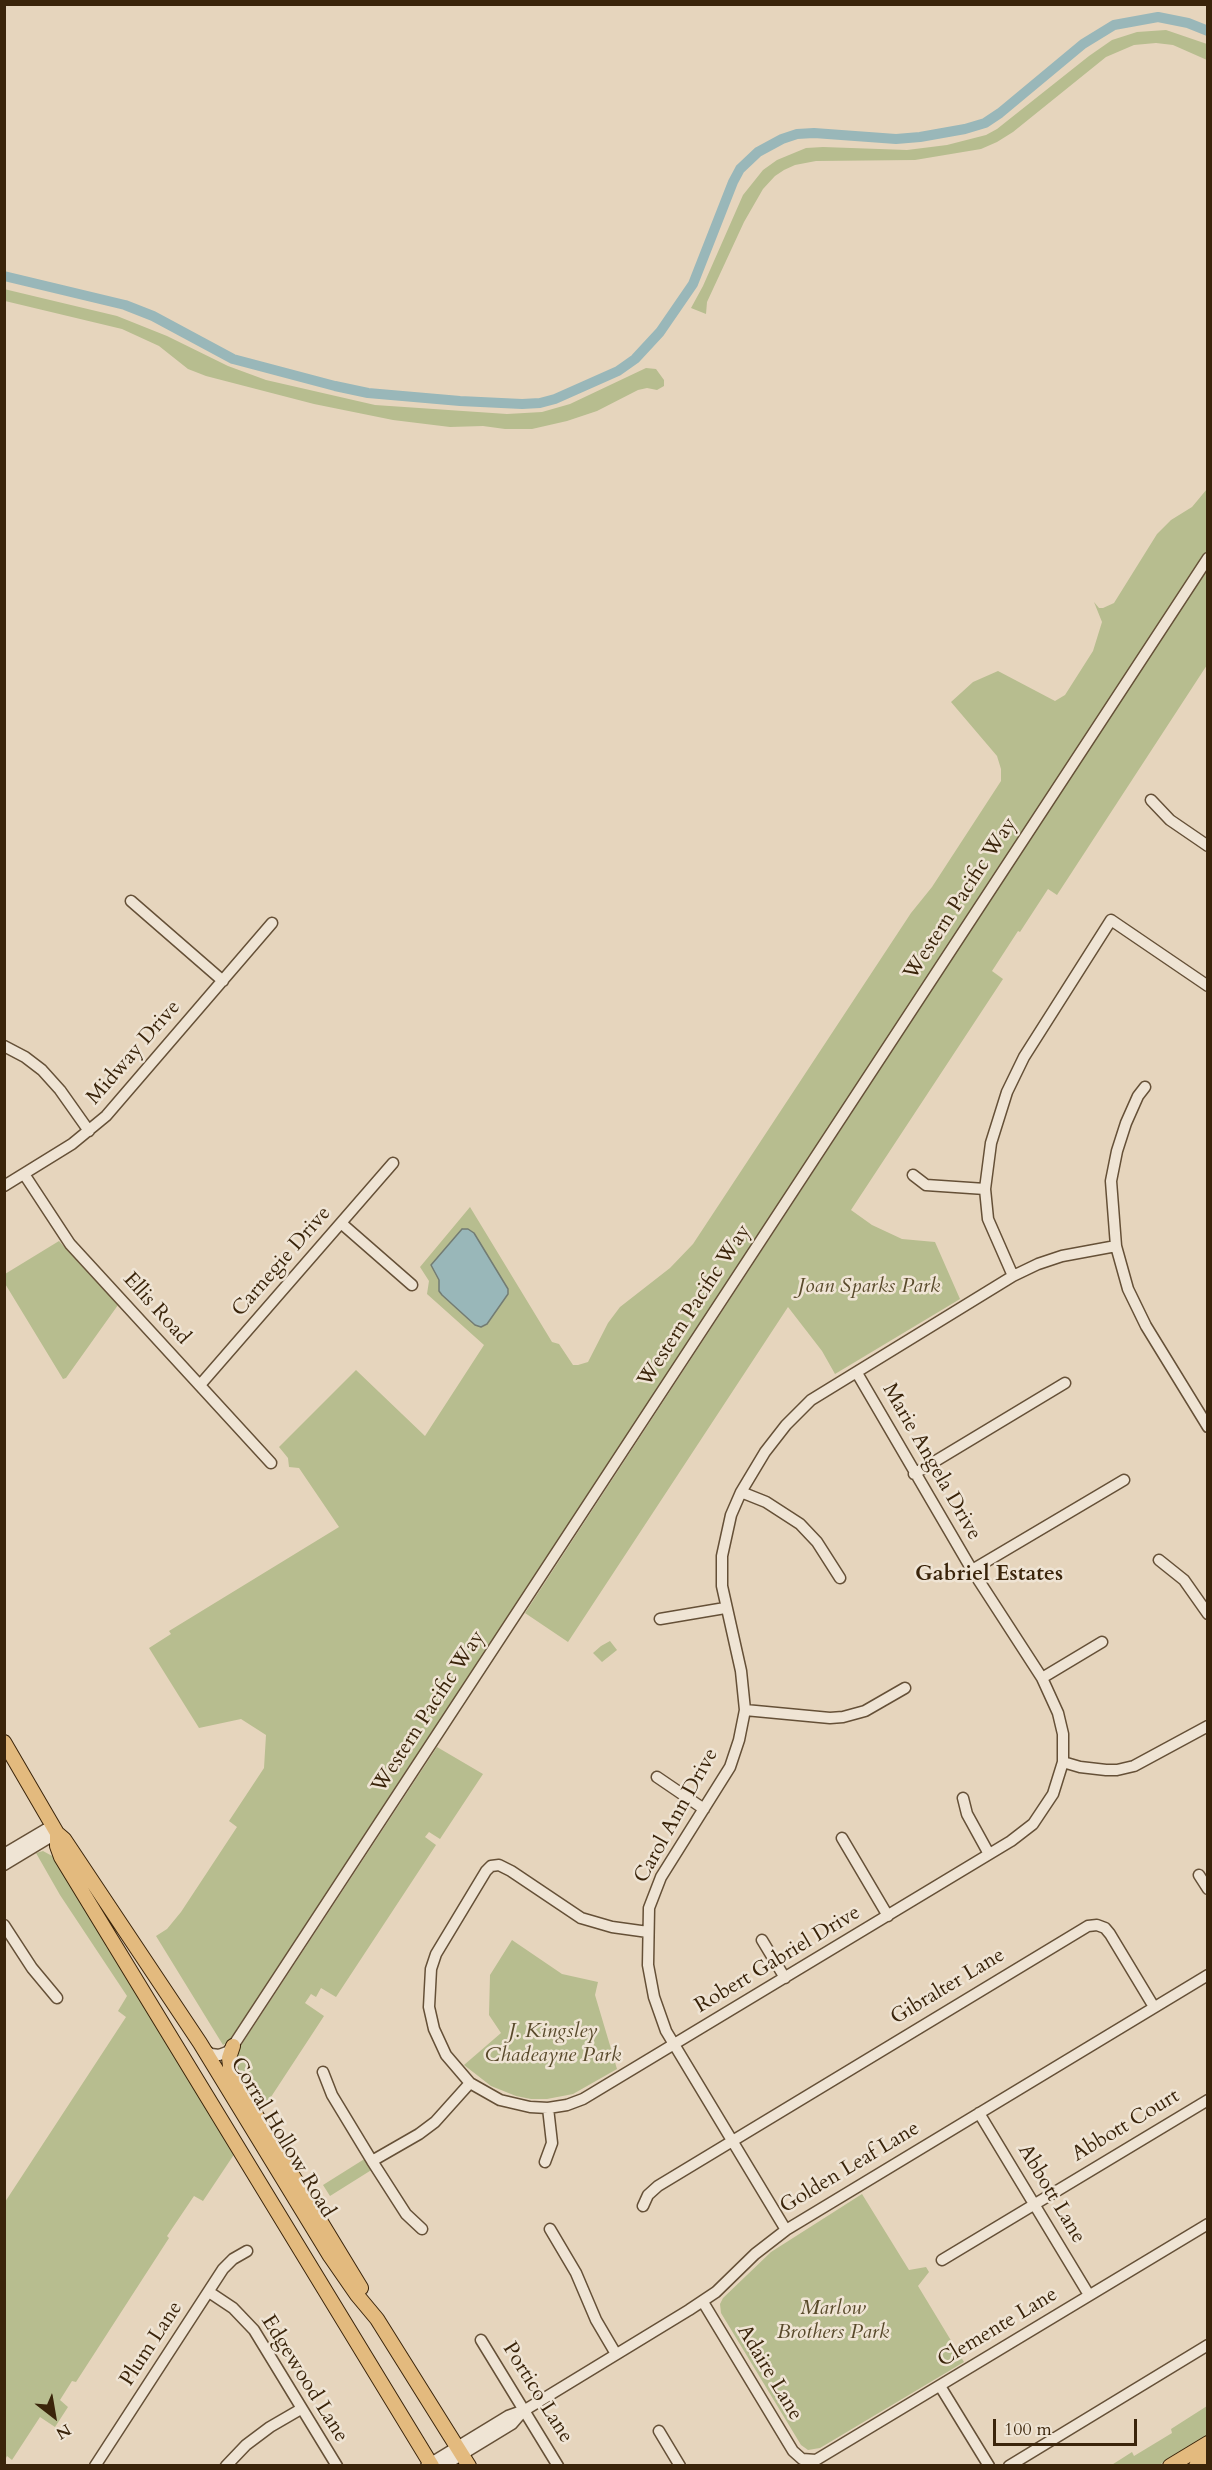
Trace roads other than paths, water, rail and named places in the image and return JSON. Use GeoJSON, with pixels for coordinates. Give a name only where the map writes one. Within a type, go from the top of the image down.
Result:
{"type":"FeatureCollection","features":[{"type":"Feature","properties":{"kind":"main road","name":"Corral Hollow Road"},"geometry":{"type":"LineString","coordinates":[[4,1742],[55,1829],[64,1839],[184,2019],[330,2256],[377,2319],[462,2455]]}},
{"type":"Feature","properties":{"kind":"main road","name":"Corral Hollow Road"},"geometry":{"type":"LineString","coordinates":[[55,1829],[61,1857],[433,2465]]}},
{"type":"Feature","properties":{"kind":"main road"},"geometry":{"type":"LineString","coordinates":[[167,2030],[173,2021],[184,2019]]}},
{"type":"Feature","properties":{"kind":"main road"},"geometry":{"type":"LineString","coordinates":[[233,2046],[229,2058],[231,2074],[355,2278],[377,2319]]}},
{"type":"Feature","properties":{"kind":"main road"},"geometry":{"type":"LineString","coordinates":[[1170,2466],[1208,2443]]}},
{"type":"Feature","properties":{"kind":"main road"},"geometry":{"type":"LineString","coordinates":[[1196,2466],[1208,2458]]}},
{"type":"Feature","properties":{"kind":"street","name":"Western Pacific Way"},"geometry":{"type":"LineString","coordinates":[[233,2046],[1208,558]]}},
{"type":"Feature","properties":{"kind":"street"},"geometry":{"type":"LineString","coordinates":[[1151,800],[1170,820],[1208,846]]}},
{"type":"Feature","properties":{"kind":"street"},"geometry":{"type":"LineString","coordinates":[[131,901],[223,981]]}},
{"type":"Feature","properties":{"kind":"street"},"geometry":{"type":"LineString","coordinates":[[1013,1276],[988,1219],[986,1189],[991,1143],[1007,1092],[1024,1057],[1112,920],[1208,986]]}},
{"type":"Feature","properties":{"kind":"street","name":"Midway Drive"},"geometry":{"type":"LineString","coordinates":[[4,1185],[89,1131],[115,1106],[272,923]]}},
{"type":"Feature","properties":{"kind":"street"},"geometry":{"type":"LineString","coordinates":[[4,1046],[25,1057],[42,1070],[60,1090],[89,1131]]}},
{"type":"Feature","properties":{"kind":"street"},"geometry":{"type":"LineString","coordinates":[[1145,1087],[1138,1096],[1126,1123],[1111,1181],[1116,1246],[1128,1289],[1146,1326],[1205,1419]]}},
{"type":"Feature","properties":{"kind":"street","name":"Carnegie Drive"},"geometry":{"type":"LineString","coordinates":[[200,1385],[393,1163]]}},
{"type":"Feature","properties":{"kind":"street","name":"Ellis Road"},"geometry":{"type":"LineString","coordinates":[[24,1173],[70,1244],[271,1462]]}},
{"type":"Feature","properties":{"kind":"street"},"geometry":{"type":"LineString","coordinates":[[913,1175],[926,1185],[986,1189]]}},
{"type":"Feature","properties":{"kind":"street"},"geometry":{"type":"LineString","coordinates":[[341,1223],[412,1285]]}},
{"type":"Feature","properties":{"kind":"street","name":"Carol Ann Drive"},"geometry":{"type":"LineString","coordinates":[[786,2230],[666,2031],[654,1997],[648,1965],[649,1908],[661,1877],[730,1767],[739,1740],[745,1710],[741,1671],[726,1608],[722,1556],[731,1515],[741,1492],[765,1452],[786,1425],[811,1400],[1013,1276],[1062,1256],[1116,1246]]}},
{"type":"Feature","properties":{"kind":"street","name":"Marie Angela Drive"},"geometry":{"type":"LineString","coordinates":[[857,1373],[972,1570],[1042,1678],[1058,1713],[1063,1734],[1063,1762]]}},
{"type":"Feature","properties":{"kind":"street"},"geometry":{"type":"LineString","coordinates":[[914,1474],[1065,1383]]}},
{"type":"Feature","properties":{"kind":"street"},"geometry":{"type":"LineString","coordinates":[[972,1570],[1124,1480]]}},
{"type":"Feature","properties":{"kind":"street"},"geometry":{"type":"LineString","coordinates":[[741,1492],[766,1502],[800,1524],[817,1542],[840,1578]]}},
{"type":"Feature","properties":{"kind":"street"},"geometry":{"type":"LineString","coordinates":[[1159,1560],[1184,1580],[1208,1614]]}},
{"type":"Feature","properties":{"kind":"street"},"geometry":{"type":"LineString","coordinates":[[660,1619],[726,1608]]}},
{"type":"Feature","properties":{"kind":"street"},"geometry":{"type":"LineString","coordinates":[[1042,1678],[1102,1642]]}},
{"type":"Feature","properties":{"kind":"street"},"geometry":{"type":"LineString","coordinates":[[745,1710],[810,1717],[843,1717],[865,1711],[905,1688]]}},
{"type":"Feature","properties":{"kind":"street"},"geometry":{"type":"LineString","coordinates":[[1063,1762],[1080,1767],[1106,1770],[1134,1766],[1208,1726]]}},
{"type":"Feature","properties":{"kind":"street","name":"Robert Gabriel Drive"},"geometry":{"type":"LineString","coordinates":[[648,1932],[612,1927],[580,1918],[511,1871],[499,1865],[491,1866],[436,1954],[431,1968],[429,2007],[434,2029],[446,2055],[470,2083],[500,2100],[530,2108],[548,2108],[583,2099],[888,1916],[1033,1824],[1053,1794],[1063,1762]]}},
{"type":"Feature","properties":{"kind":"street"},"geometry":{"type":"LineString","coordinates":[[657,1777],[704,1809]]}},
{"type":"Feature","properties":{"kind":"street"},"geometry":{"type":"LineString","coordinates":[[963,1798],[967,1814],[989,1854]]}},
{"type":"Feature","properties":{"kind":"street"},"geometry":{"type":"LineString","coordinates":[[4,1854],[55,1829]]}},
{"type":"Feature","properties":{"kind":"street"},"geometry":{"type":"LineString","coordinates":[[4,1865],[55,1829]]}},
{"type":"Feature","properties":{"kind":"street"},"geometry":{"type":"LineString","coordinates":[[842,1838],[888,1916]]}},
{"type":"Feature","properties":{"kind":"street"},"geometry":{"type":"LineString","coordinates":[[1199,1875],[1208,1888]]}},
{"type":"Feature","properties":{"kind":"street"},"geometry":{"type":"LineString","coordinates":[[4,1925],[32,1968],[57,1998]]}},
{"type":"Feature","properties":{"kind":"street","name":"Gibralter Lane"},"geometry":{"type":"LineString","coordinates":[[733,2140],[1088,1926],[1097,1925],[1105,1928],[1110,1934],[1154,2007]]}},
{"type":"Feature","properties":{"kind":"street"},"geometry":{"type":"LineString","coordinates":[[762,1940],[785,1978]]}},
{"type":"Feature","properties":{"kind":"street","name":"Golden Leaf Lane"},"geometry":{"type":"LineString","coordinates":[[433,2465],[462,2455],[512,2424],[525,2410],[703,2302],[755,2254],[786,2230],[1208,1975]]}},
{"type":"Feature","properties":{"kind":"street"},"geometry":{"type":"LineString","coordinates":[[203,2049],[219,2055],[227,2052],[233,2046]]}},
{"type":"Feature","properties":{"kind":"street"},"geometry":{"type":"LineString","coordinates":[[323,2072],[332,2095],[372,2161],[406,2214],[422,2229]]}},
{"type":"Feature","properties":{"kind":"street"},"geometry":{"type":"LineString","coordinates":[[372,2161],[435,2122],[470,2083]]}},
{"type":"Feature","properties":{"kind":"street","name":"Abbott Court"},"geometry":{"type":"LineString","coordinates":[[942,2260],[1208,2100]]}},
{"type":"Feature","properties":{"kind":"street"},"geometry":{"type":"LineString","coordinates":[[545,2162],[552,2143],[548,2108]]}},
{"type":"Feature","properties":{"kind":"street","name":"Abbott Lane"},"geometry":{"type":"LineString","coordinates":[[979,2113],[1089,2295]]}},
{"type":"Feature","properties":{"kind":"street"},"geometry":{"type":"LineString","coordinates":[[643,2206],[648,2194],[658,2186],[733,2140]]}},
{"type":"Feature","properties":{"kind":"street","name":"Clemente Lane"},"geometry":{"type":"LineString","coordinates":[[806,2460],[822,2457],[1208,2223]]}},
{"type":"Feature","properties":{"kind":"street"},"geometry":{"type":"LineString","coordinates":[[550,2229],[576,2273],[596,2320],[616,2354]]}},
{"type":"Feature","properties":{"kind":"street","name":"Plum Lane"},"geometry":{"type":"LineString","coordinates":[[95,2466],[223,2269],[233,2259],[248,2251]]}},
{"type":"Feature","properties":{"kind":"street","name":"Edgewood Lane"},"geometry":{"type":"LineString","coordinates":[[209,2292],[233,2308],[254,2330],[337,2466]]}},
{"type":"Feature","properties":{"kind":"street","name":"Adaire Lane"},"geometry":{"type":"LineString","coordinates":[[703,2302],[793,2451],[806,2460]]}},
{"type":"Feature","properties":{"kind":"street","name":"Portico Lane"},"geometry":{"type":"LineString","coordinates":[[482,2340],[558,2466]]}},
{"type":"Feature","properties":{"kind":"street"},"geometry":{"type":"LineString","coordinates":[[1009,2466],[1208,2345]]}},
{"type":"Feature","properties":{"kind":"street"},"geometry":{"type":"LineString","coordinates":[[940,2386],[989,2466]]}},
{"type":"Feature","properties":{"kind":"street"},"geometry":{"type":"LineString","coordinates":[[226,2466],[246,2445],[270,2427],[301,2409]]}},
{"type":"Feature","properties":{"kind":"street"},"geometry":{"type":"LineString","coordinates":[[659,2431],[680,2466]]}},
{"type":"Feature","properties":{"kind":"water"},"geometry":{"type":"Polygon","coordinates":[[[462,1229],[468,1229],[474,1233],[508,1289],[508,1294],[487,1324],[481,1327],[475,1325],[442,1295],[439,1291],[439,1280],[431,1265],[462,1229]]]}},
{"type":"Feature","properties":{"kind":"waterway"},"geometry":{"type":"LineString","coordinates":[[4,276],[125,305],[153,316],[233,359],[335,386],[368,393],[460,401],[540,403],[555,399],[618,371],[635,359],[660,332],[693,284],[740,169],[758,152],[797,134],[814,133],[896,139],[965,129],[985,123],[1000,113],[1083,44],[1114,25],[1158,17],[1188,23],[1208,31]]}},
{"type":"Feature","properties":{"kind":"district","name":"Gabriel Estates"},"geometry":{"type":"Point","coordinates":[989,1575]}},
{"type":"Feature","properties":{"kind":"park label","name":"Joan Sparks Park"},"geometry":{"type":"Point","coordinates":[869,1287]}},
{"type":"Feature","properties":{"kind":"park label","name":"J. Kingsley Chadeayne Park"},"geometry":{"type":"Point","coordinates":[553,2044]}},
{"type":"Feature","properties":{"kind":"park label","name":"Marlow Brothers Park"},"geometry":{"type":"Point","coordinates":[833,2321]}}]}
